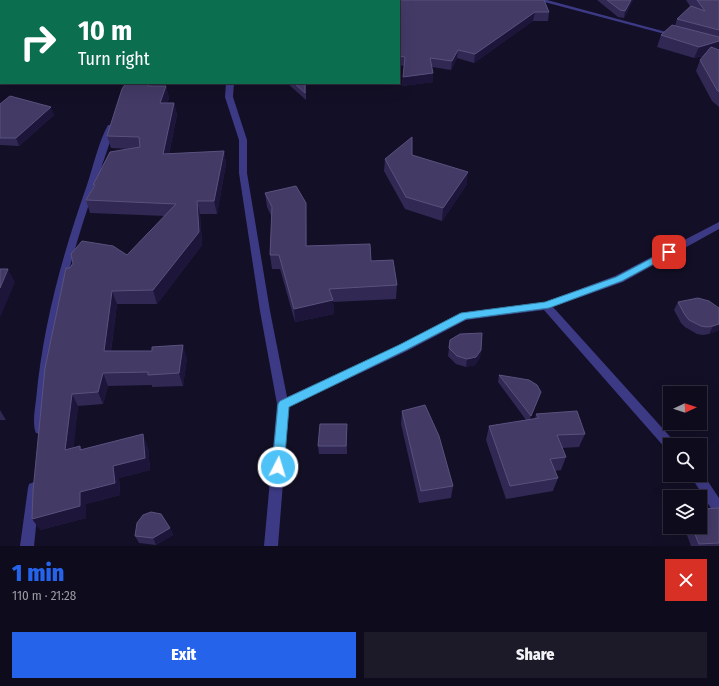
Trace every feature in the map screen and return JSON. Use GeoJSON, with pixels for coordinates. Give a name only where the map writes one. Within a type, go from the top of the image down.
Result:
{"type":"FeatureCollection","features":[{"type":"Feature","properties":{"kind":"street"},"geometry":{"type":"LineString","coordinates":[[540,0],[685,38]]}},
{"type":"Feature","properties":{"kind":"street"},"geometry":{"type":"LineString","coordinates":[[570,8],[576,0]]}},
{"type":"Feature","properties":{"kind":"street"},"geometry":{"type":"LineString","coordinates":[[230,84],[229,97],[243,140],[243,173],[265,311],[283,404],[271,546]]}},
{"type":"Feature","properties":{"kind":"street"},"geometry":{"type":"LineString","coordinates":[[39,438],[43,383],[59,292],[85,200],[115,116]]}},
{"type":"Feature","properties":{"kind":"street"},"geometry":{"type":"LineString","coordinates":[[283,404],[403,348],[464,316],[546,306],[619,279],[719,225]]}},
{"type":"Feature","properties":{"kind":"street"},"geometry":{"type":"LineString","coordinates":[[546,306],[664,438]]}},
{"type":"Feature","properties":{"kind":"street"},"geometry":{"type":"LineString","coordinates":[[27,546],[36,477]]}},
{"type":"Feature","properties":{"kind":"street"},"geometry":{"type":"LineString","coordinates":[[701,482],[719,509]]}},
{"type":"Feature","properties":{"kind":"building"},"geometry":{"type":"Polygon","coordinates":[[[400,0],[544,0],[549,12],[535,12],[475,54],[458,50],[452,61],[430,58],[433,73],[403,77],[405,57],[400,56],[400,0]]]}},
{"type":"Feature","properties":{"kind":"building"},"geometry":{"type":"Polygon","coordinates":[[[607,0],[631,0],[625,11],[620,10],[607,0]]]}},
{"type":"Feature","properties":{"kind":"building"},"geometry":{"type":"Polygon","coordinates":[[[697,0],[719,0],[719,30],[677,19],[691,6],[705,11],[697,0]]]}},
{"type":"Feature","properties":{"kind":"building"},"geometry":{"type":"Polygon","coordinates":[[[672,25],[719,37],[719,41],[699,47],[661,35],[672,25]]]}},
{"type":"Feature","properties":{"kind":"building"},"geometry":{"type":"Polygon","coordinates":[[[711,47],[719,50],[719,92],[700,60],[711,47]]]}},
{"type":"Feature","properties":{"kind":"building"},"geometry":{"type":"Polygon","coordinates":[[[125,84],[166,86],[160,103],[174,103],[163,154],[224,151],[214,201],[197,201],[199,232],[153,290],[112,291],[104,351],[152,351],[152,347],[183,345],[179,373],[148,375],[148,372],[103,373],[98,392],[72,394],[65,450],[80,446],[80,450],[143,434],[145,458],[113,466],[115,483],[80,492],[80,506],[32,519],[33,491],[45,368],[66,268],[70,268],[73,263],[71,254],[82,241],[113,246],[127,255],[176,204],[86,200],[95,185],[93,185],[110,152],[140,147],[139,137],[107,136],[122,89],[125,84]]]}},
{"type":"Feature","properties":{"kind":"building"},"geometry":{"type":"Polygon","coordinates":[[[295,84],[305,84],[305,93],[295,84]]]}},
{"type":"Feature","properties":{"kind":"building"},"geometry":{"type":"Polygon","coordinates":[[[10,96],[51,107],[16,138],[0,138],[0,104],[10,96]]]}},
{"type":"Feature","properties":{"kind":"building"},"geometry":{"type":"Polygon","coordinates":[[[412,137],[412,155],[468,172],[443,208],[406,197],[385,159],[412,137]]]}},
{"type":"Feature","properties":{"kind":"building"},"geometry":{"type":"Polygon","coordinates":[[[296,186],[306,203],[306,246],[370,244],[371,261],[393,260],[397,285],[329,289],[333,300],[294,309],[279,255],[270,255],[272,207],[265,193],[296,186]]]}},
{"type":"Feature","properties":{"kind":"building"},"geometry":{"type":"Polygon","coordinates":[[[0,269],[8,269],[0,288],[0,269]]]}},
{"type":"Feature","properties":{"kind":"building"},"geometry":{"type":"Polygon","coordinates":[[[698,298],[709,301],[719,308],[719,324],[707,327],[701,326],[689,320],[678,302],[698,298]]]}},
{"type":"Feature","properties":{"kind":"building"},"geometry":{"type":"Polygon","coordinates":[[[482,333],[481,350],[476,357],[467,359],[457,356],[449,348],[450,340],[460,334],[482,333]]]}},
{"type":"Feature","properties":{"kind":"building"},"geometry":{"type":"Polygon","coordinates":[[[499,375],[529,380],[537,385],[541,392],[531,416],[499,375]]]}},
{"type":"Feature","properties":{"kind":"building"},"geometry":{"type":"Polygon","coordinates":[[[425,405],[439,436],[453,486],[421,491],[402,411],[425,405]]]}},
{"type":"Feature","properties":{"kind":"building"},"geometry":{"type":"Polygon","coordinates":[[[577,411],[585,434],[557,435],[566,457],[550,459],[558,478],[510,486],[489,426],[539,418],[536,414],[577,411]]]}},
{"type":"Feature","properties":{"kind":"building"},"geometry":{"type":"Polygon","coordinates":[[[320,424],[347,424],[346,446],[318,446],[320,424]]]}},
{"type":"Feature","properties":{"kind":"building"},"geometry":{"type":"Polygon","coordinates":[[[719,508],[719,543],[699,544],[695,534],[707,534],[707,509],[719,508]]]}},
{"type":"Feature","properties":{"kind":"building"},"geometry":{"type":"Polygon","coordinates":[[[151,512],[161,514],[170,528],[153,538],[135,536],[137,523],[143,515],[151,512]]]}},
{"type":"Feature","properties":{"kind":"route"},"geometry":{"type":"LineString","coordinates":[[278,467],[283,404],[403,348],[464,316],[546,306],[619,279],[669,252]]}}]}
